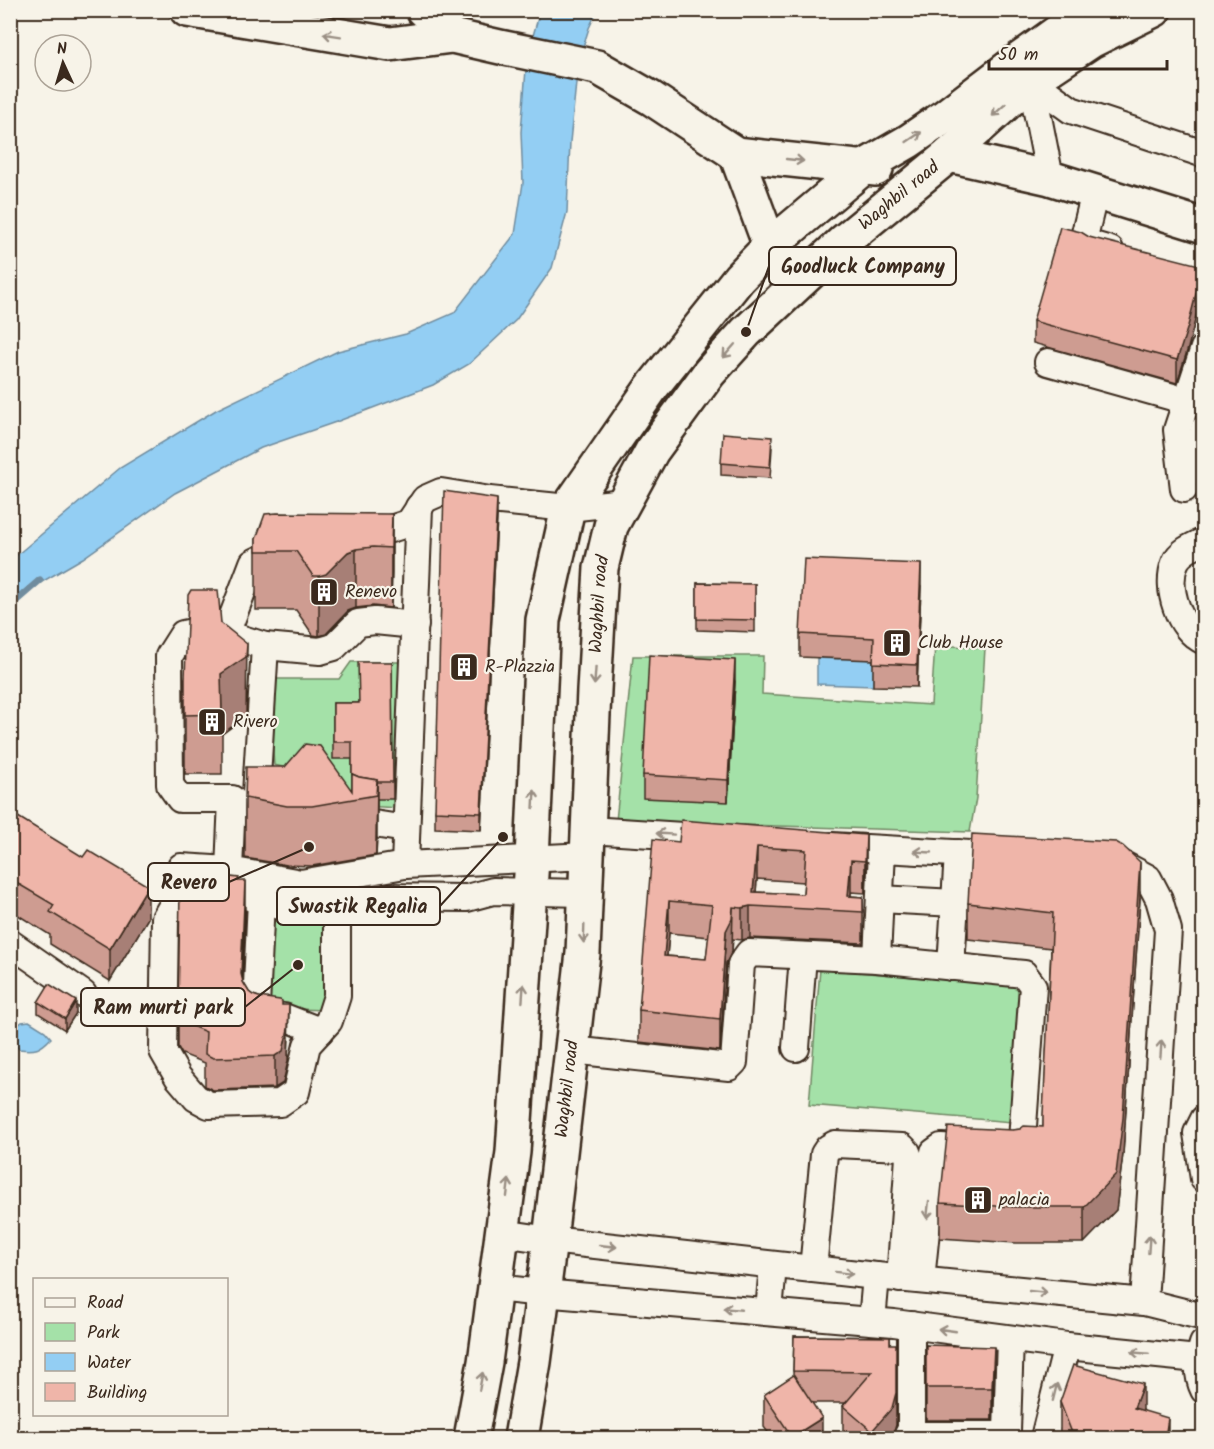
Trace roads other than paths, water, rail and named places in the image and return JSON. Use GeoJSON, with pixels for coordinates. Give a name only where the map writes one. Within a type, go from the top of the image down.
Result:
{"type":"FeatureCollection","features":[{"type":"Feature","properties":{"kind":"main road"},"geometry":{"type":"LineString","coordinates":[[187,10],[245,16],[390,44],[452,36],[597,68],[651,98],[736,154],[864,167],[923,176]]}},
{"type":"Feature","properties":{"kind":"main road"},"geometry":{"type":"LineString","coordinates":[[423,10],[452,36]]}},
{"type":"Feature","properties":{"kind":"main road","name":"Waghbil road"},"geometry":{"type":"LineString","coordinates":[[521,1438],[534,1362],[550,1240],[583,953],[601,568],[611,526],[652,451],[709,374],[746,332],[844,241],[949,155],[1023,71],[1080,16],[1094,10]]}},
{"type":"Feature","properties":{"kind":"main road","name":"Waghbil road"},"geometry":{"type":"LineString","coordinates":[[471,1438],[485,1362],[513,1152],[532,859],[543,620],[568,508],[652,387],[740,278],[763,254],[864,167],[1023,71],[1092,41],[1138,14]]}},
{"type":"Feature","properties":{"kind":"main road"},"geometry":{"type":"LineString","coordinates":[[736,154],[763,254],[787,294]]}},
{"type":"Feature","properties":{"kind":"main road"},"geometry":{"type":"LineString","coordinates":[[949,155],[1050,178],[1203,226]]}},
{"type":"Feature","properties":{"kind":"main road"},"geometry":{"type":"LineString","coordinates":[[513,1152],[560,1157]]}},
{"type":"Feature","properties":{"kind":"street"},"geometry":{"type":"LineString","coordinates":[[1023,71],[1071,110],[1203,154]]}},
{"type":"Feature","properties":{"kind":"street"},"geometry":{"type":"LineString","coordinates":[[1023,71],[1050,178]]}},
{"type":"Feature","properties":{"kind":"street"},"geometry":{"type":"LineString","coordinates":[[1095,192],[1084,237],[1093,245],[1137,257]]}},
{"type":"Feature","properties":{"kind":"street"},"geometry":{"type":"LineString","coordinates":[[1194,481],[1177,430],[1203,348]]}},
{"type":"Feature","properties":{"kind":"street"},"geometry":{"type":"LineString","coordinates":[[1048,362],[1186,401]]}},
{"type":"Feature","properties":{"kind":"street"},"geometry":{"type":"LineString","coordinates":[[1194,481],[1200,464],[1203,429]]}},
{"type":"Feature","properties":{"kind":"street"},"geometry":{"type":"LineString","coordinates":[[341,544],[409,522],[425,499],[441,492],[490,500],[568,508],[624,502]]}},
{"type":"Feature","properties":{"kind":"street"},"geometry":{"type":"LineString","coordinates":[[405,865],[419,507]]}},
{"type":"Feature","properties":{"kind":"street"},"geometry":{"type":"LineString","coordinates":[[1203,541],[1181,554],[1174,563],[1172,579],[1174,603],[1185,625],[1203,641]]}},
{"type":"Feature","properties":{"kind":"street"},"geometry":{"type":"LineString","coordinates":[[226,634],[253,564],[261,559],[307,553]]}},
{"type":"Feature","properties":{"kind":"street"},"geometry":{"type":"LineString","coordinates":[[255,795],[180,799],[170,785],[169,656],[183,634],[203,630],[226,634],[265,646],[320,651],[334,647],[358,623],[375,621],[415,625]]}},
{"type":"Feature","properties":{"kind":"street"},"geometry":{"type":"LineString","coordinates":[[229,870],[255,795],[265,646]]}},
{"type":"Feature","properties":{"kind":"street"},"geometry":{"type":"LineString","coordinates":[[329,790],[361,822],[406,830]]}},
{"type":"Feature","properties":{"kind":"street"},"geometry":{"type":"LineString","coordinates":[[181,867],[229,870],[301,884],[405,865],[532,859],[588,843],[734,839]]}},
{"type":"Feature","properties":{"kind":"street"},"geometry":{"type":"LineString","coordinates":[[814,845],[1028,857]]}},
{"type":"Feature","properties":{"kind":"street"},"geometry":{"type":"LineString","coordinates":[[877,959],[882,849]]}},
{"type":"Feature","properties":{"kind":"street"},"geometry":{"type":"LineString","coordinates":[[951,967],[958,853]]}},
{"type":"Feature","properties":{"kind":"street"},"geometry":{"type":"LineString","coordinates":[[1086,861],[1120,863],[1148,878],[1159,898],[1168,930],[1144,1302]]}},
{"type":"Feature","properties":{"kind":"street"},"geometry":{"type":"LineString","coordinates":[[337,906],[337,996],[328,1021],[307,1046],[296,1092],[279,1103],[209,1105],[196,1098],[178,1077],[163,1051],[165,918],[172,906],[186,895],[205,891],[246,896],[287,908],[337,906],[377,897],[467,897],[493,891],[585,893]]}},
{"type":"Feature","properties":{"kind":"street"},"geometry":{"type":"LineString","coordinates":[[880,899],[955,903]]}},
{"type":"Feature","properties":{"kind":"street"},"geometry":{"type":"LineString","coordinates":[[261,900],[256,1006],[261,1014],[284,1017],[320,1031]]}},
{"type":"Feature","properties":{"kind":"street"},"geometry":{"type":"LineString","coordinates":[[10,943],[83,994]]}},
{"type":"Feature","properties":{"kind":"street"},"geometry":{"type":"LineString","coordinates":[[572,1050],[729,1067],[734,1062],[741,964],[749,953],[877,959],[1024,974],[1033,986],[1022,1140],[1014,1151],[941,1147],[934,1152],[899,1279],[873,1321]]}},
{"type":"Feature","properties":{"kind":"street"},"geometry":{"type":"LineString","coordinates":[[796,1048],[803,956]]}},
{"type":"Feature","properties":{"kind":"street"},"geometry":{"type":"LineString","coordinates":[[1203,1119],[1197,1133],[1203,1179]]}},
{"type":"Feature","properties":{"kind":"street"},"geometry":{"type":"LineString","coordinates":[[813,1269],[824,1154],[828,1148],[835,1144],[902,1147],[909,1157],[899,1279]]}},
{"type":"Feature","properties":{"kind":"street"},"geometry":{"type":"LineString","coordinates":[[502,1233],[899,1279],[1144,1302],[1203,1317]]}},
{"type":"Feature","properties":{"kind":"street"},"geometry":{"type":"LineString","coordinates":[[769,1312],[773,1265]]}},
{"type":"Feature","properties":{"kind":"street"},"geometry":{"type":"LineString","coordinates":[[495,1288],[873,1321],[1067,1347],[1201,1351],[1198,1372],[1203,1390]]}},
{"type":"Feature","properties":{"kind":"street"},"geometry":{"type":"LineString","coordinates":[[911,1325],[911,1428],[907,1437],[1002,1435],[1007,1431],[1010,1339]]}},
{"type":"Feature","properties":{"kind":"street"},"geometry":{"type":"LineString","coordinates":[[1044,1438],[1067,1347]]}},
{"type":"Feature","properties":{"kind":"water"},"geometry":{"type":"Polygon","coordinates":[[[540,11],[597,11],[578,63],[570,142],[567,212],[552,268],[516,320],[469,364],[433,385],[261,448],[175,493],[83,558],[11,600],[11,560],[120,468],[216,410],[338,351],[406,334],[454,313],[515,234],[523,183],[521,132],[527,57],[540,11]]]}},
{"type":"Feature","properties":{"kind":"water"},"geometry":{"type":"Polygon","coordinates":[[[875,628],[873,686],[817,684],[817,658],[839,659],[875,628]]]}},
{"type":"Feature","properties":{"kind":"water"},"geometry":{"type":"Polygon","coordinates":[[[29,1021],[45,1031],[51,1038],[37,1049],[19,1049],[12,1040],[12,1029],[22,1022],[29,1021]]]}},
{"type":"Feature","properties":{"kind":"waterway"},"geometry":{"type":"LineString","coordinates":[[10,606],[40,580]]}},
{"type":"Feature","properties":{"kind":"place","name":"Goodluck Company"},"geometry":{"type":"Point","coordinates":[746,332]}},
{"type":"Feature","properties":{"kind":"place","name":"Renevo"},"geometry":{"type":"Point","coordinates":[324,592]}},
{"type":"Feature","properties":{"kind":"place","name":"Club House"},"geometry":{"type":"Point","coordinates":[897,643]}},
{"type":"Feature","properties":{"kind":"place","name":"R-Plazzia"},"geometry":{"type":"Point","coordinates":[464,667]}},
{"type":"Feature","properties":{"kind":"place","name":"Rivero"},"geometry":{"type":"Point","coordinates":[212,722]}},
{"type":"Feature","properties":{"kind":"place","name":"Swastik Regalia"},"geometry":{"type":"Point","coordinates":[503,837]}},
{"type":"Feature","properties":{"kind":"place","name":"Revero"},"geometry":{"type":"Point","coordinates":[309,847]}},
{"type":"Feature","properties":{"kind":"place","name":"Ram murti park"},"geometry":{"type":"Point","coordinates":[298,965]}},
{"type":"Feature","properties":{"kind":"place","name":"palacia"},"geometry":{"type":"Point","coordinates":[978,1200]}}]}
